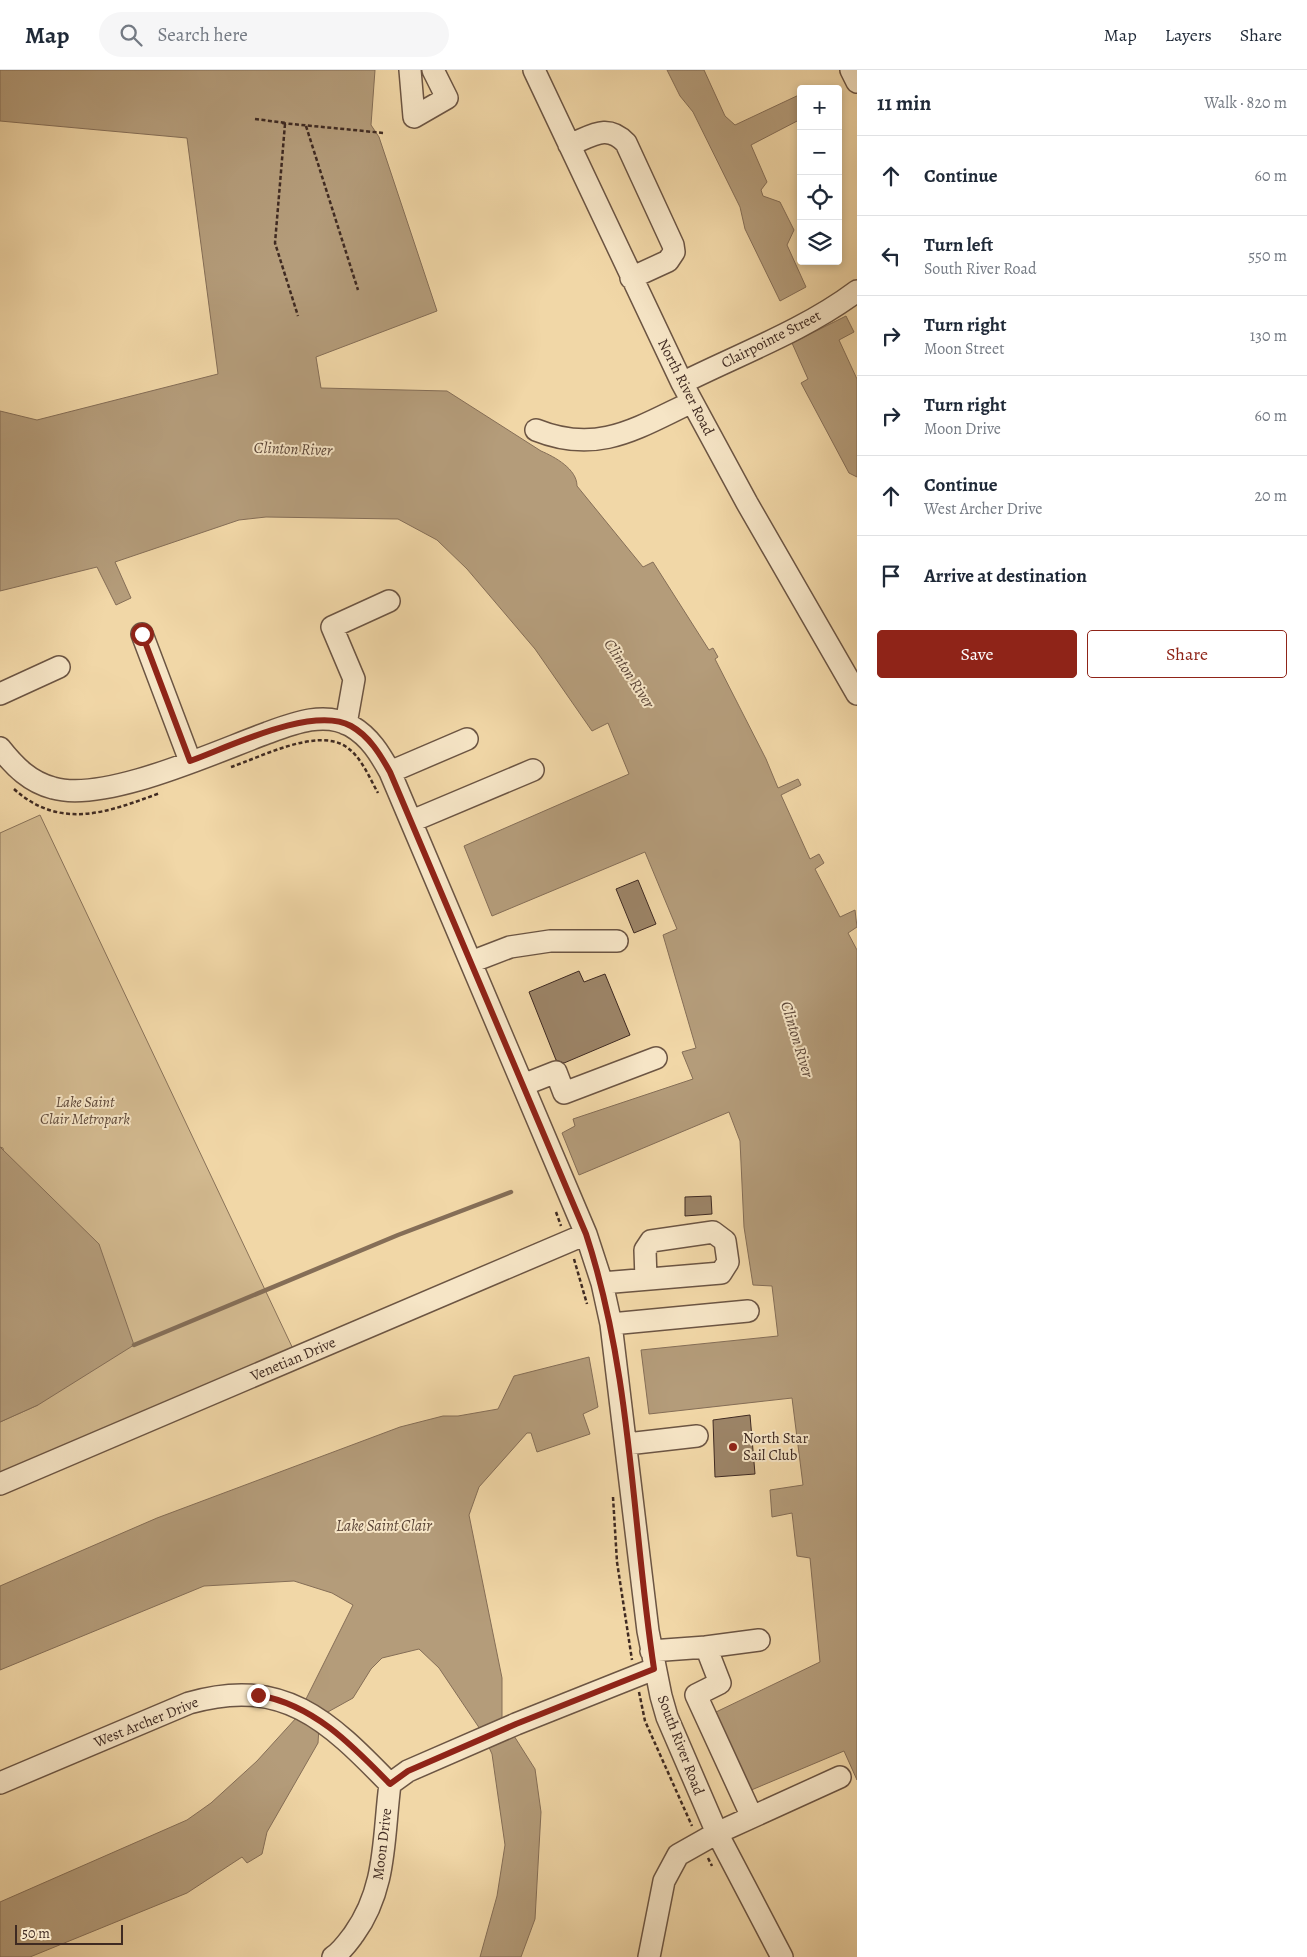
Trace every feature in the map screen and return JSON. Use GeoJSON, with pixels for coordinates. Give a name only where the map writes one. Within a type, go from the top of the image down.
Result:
{"type":"FeatureCollection","features":[{"type":"Feature","properties":{"kind":"street"},"geometry":{"type":"LineString","coordinates":[[410,70],[414,117],[447,98],[434,70]]}},
{"type":"Feature","properties":{"kind":"street","name":"North River Road"},"geometry":{"type":"LineString","coordinates":[[534,70],[682,383],[747,503],[857,694]]}},
{"type":"Feature","properties":{"kind":"street"},"geometry":{"type":"LineString","coordinates":[[852,70],[857,82]]}},
{"type":"Feature","properties":{"kind":"street"},"geometry":{"type":"LineString","coordinates":[[569,145],[606,131],[617,133],[626,143],[673,244],[674,252],[668,261],[631,278]]}},
{"type":"Feature","properties":{"kind":"street","name":"Clairpointe Street"},"geometry":{"type":"LineString","coordinates":[[682,383],[818,316],[857,291]]}},
{"type":"Feature","properties":{"kind":"street"},"geometry":{"type":"LineString","coordinates":[[536,430],[568,440],[586,442],[606,440],[626,434],[692,402]]}},
{"type":"Feature","properties":{"kind":"street"},"geometry":{"type":"LineString","coordinates":[[346,724],[354,679],[332,627],[389,601]]}},
{"type":"Feature","properties":{"kind":"street"},"geometry":{"type":"LineString","coordinates":[[142,634],[190,761]]}},
{"type":"Feature","properties":{"kind":"street"},"geometry":{"type":"LineString","coordinates":[[0,694],[59,667]]}},
{"type":"Feature","properties":{"kind":"street","name":"South River Road"},"geometry":{"type":"LineString","coordinates":[[0,748],[24,775],[38,783],[77,792],[121,784],[294,724],[323,719],[346,724],[360,732],[375,747],[390,772],[412,821],[523,1085],[577,1238],[602,1283],[611,1324],[627,1444],[647,1665],[667,1717],[708,1838],[782,1957]]}},
{"type":"Feature","properties":{"kind":"street"},"geometry":{"type":"LineString","coordinates":[[390,772],[467,739]]}},
{"type":"Feature","properties":{"kind":"street"},"geometry":{"type":"LineString","coordinates":[[412,821],[533,770]]}},
{"type":"Feature","properties":{"kind":"street"},"geometry":{"type":"LineString","coordinates":[[471,962],[510,947],[550,941],[617,941]]}},
{"type":"Feature","properties":{"kind":"street"},"geometry":{"type":"LineString","coordinates":[[523,1085],[556,1072],[564,1093],[656,1058]]}},
{"type":"Feature","properties":{"kind":"street","name":"Venetian Drive"},"geometry":{"type":"LineString","coordinates":[[0,1484],[577,1238]]}},
{"type":"Feature","properties":{"kind":"street"},"geometry":{"type":"LineString","coordinates":[[602,1283],[646,1279]]}},
{"type":"Feature","properties":{"kind":"street"},"geometry":{"type":"LineString","coordinates":[[611,1324],[748,1311]]}},
{"type":"Feature","properties":{"kind":"street"},"geometry":{"type":"LineString","coordinates":[[627,1444],[697,1436]]}},
{"type":"Feature","properties":{"kind":"street"},"geometry":{"type":"LineString","coordinates":[[390,1784],[408,1771],[647,1665],[706,1647],[759,1640]]}},
{"type":"Feature","properties":{"kind":"street"},"geometry":{"type":"LineString","coordinates":[[706,1647],[720,1683],[696,1695],[752,1817]]}},
{"type":"Feature","properties":{"kind":"street","name":"West Archer Drive"},"geometry":{"type":"LineString","coordinates":[[0,1783],[189,1702],[214,1695],[246,1693],[275,1698],[296,1707],[326,1724],[350,1743],[390,1784]]}},
{"type":"Feature","properties":{"kind":"street"},"geometry":{"type":"LineString","coordinates":[[649,1957],[664,1881],[678,1855],[708,1838],[840,1777]]}},
{"type":"Feature","properties":{"kind":"street","name":"Moon Drive"},"geometry":{"type":"LineString","coordinates":[[335,1956],[360,1926],[375,1896],[384,1852],[390,1784]]}},
{"type":"Feature","properties":{"kind":"path"},"geometry":{"type":"LineString","coordinates":[[255,119],[280,121],[290,124]]}},
{"type":"Feature","properties":{"kind":"path"},"geometry":{"type":"LineString","coordinates":[[298,316],[275,243],[283,124],[384,133]]}},
{"type":"Feature","properties":{"kind":"path"},"geometry":{"type":"LineString","coordinates":[[306,126],[358,290]]}},
{"type":"Feature","properties":{"kind":"path"},"geometry":{"type":"LineString","coordinates":[[225,770],[298,743],[319,740],[334,741],[346,747],[362,764],[379,794]]}},
{"type":"Feature","properties":{"kind":"path"},"geometry":{"type":"LineString","coordinates":[[10,786],[23,798],[53,813],[86,815],[125,806],[161,793]]}},
{"type":"Feature","properties":{"kind":"path"},"geometry":{"type":"LineString","coordinates":[[552,1204],[577,1238],[589,1312]]}},
{"type":"Feature","properties":{"kind":"path"},"geometry":{"type":"LineString","coordinates":[[612,1495],[617,1562],[647,1665],[646,1721],[708,1838],[712,1866]]}},
{"type":"Feature","properties":{"kind":"green space","name":"Lake Saint Clair Metropark"},"geometry":{"type":"Polygon","coordinates":[[[40,815],[294,1351],[0,1478],[0,1422],[38,1405],[3,1148],[0,1147],[0,833],[40,815]]]}},
{"type":"Feature","properties":{"kind":"water","name":"Clinton River"},"geometry":{"type":"Polygon","coordinates":[[[0,70],[375,70],[371,125],[379,137],[437,311],[316,357],[321,388],[447,391],[564,464],[573,474],[577,486],[643,567],[653,562],[709,650],[713,648],[718,657],[715,659],[766,759],[778,788],[798,779],[801,785],[781,795],[810,859],[819,854],[824,863],[815,869],[840,917],[855,910],[857,927],[848,933],[857,950],[857,1780],[844,1751],[749,1791],[716,1712],[820,1662],[810,1558],[797,1556],[792,1513],[772,1517],[770,1490],[803,1485],[792,1398],[649,1414],[641,1350],[778,1336],[772,1286],[753,1285],[744,1227],[740,1141],[729,1112],[579,1175],[562,1133],[575,1126],[573,1119],[693,1079],[682,1052],[696,1048],[663,935],[677,929],[645,852],[492,916],[464,846],[629,774],[608,723],[592,731],[535,649],[467,569],[437,540],[398,519],[266,517],[239,520],[115,562],[131,598],[116,605],[97,567],[0,591],[0,411],[37,420],[218,374],[187,138],[0,121],[0,70]]]}},
{"type":"Feature","properties":{"kind":"water"},"geometry":{"type":"Polygon","coordinates":[[[667,70],[704,70],[725,116],[735,125],[797,96],[797,121],[751,145],[767,182],[761,190],[763,196],[780,202],[794,230],[787,245],[806,287],[780,301],[745,229],[740,207],[693,112],[680,96],[667,70]]]}},
{"type":"Feature","properties":{"kind":"water"},"geometry":{"type":"Polygon","coordinates":[[[846,316],[854,332],[839,340],[857,379],[857,477],[849,473],[801,383],[808,379],[792,343],[846,316]]]}},
{"type":"Feature","properties":{"kind":"water"},"geometry":{"type":"Polygon","coordinates":[[[0,1147],[99,1244],[134,1345],[38,1405],[0,1422],[0,1147]]]}},
{"type":"Feature","properties":{"kind":"water","name":"Lake Saint Clair"},"geometry":{"type":"Polygon","coordinates":[[[589,1357],[598,1407],[583,1414],[590,1434],[537,1452],[531,1433],[527,1433],[479,1487],[469,1515],[502,1678],[502,1717],[535,1769],[541,1812],[535,1919],[521,1957],[480,1957],[497,1896],[505,1845],[492,1754],[482,1732],[439,1668],[419,1649],[382,1658],[371,1669],[353,1698],[326,1713],[319,1727],[318,1743],[267,1832],[262,1854],[247,1863],[242,1857],[187,1893],[30,1957],[0,1957],[0,1902],[187,1820],[211,1803],[257,1761],[297,1717],[353,1605],[332,1593],[294,1581],[204,1586],[0,1670],[0,1586],[157,1518],[400,1427],[443,1416],[458,1416],[498,1409],[514,1376],[589,1357]]]}},
{"type":"Feature","properties":{"kind":"building"},"geometry":{"type":"Polygon","coordinates":[[[638,880],[656,924],[634,933],[616,889],[638,880]]]}},
{"type":"Feature","properties":{"kind":"building"},"geometry":{"type":"Polygon","coordinates":[[[579,971],[584,982],[605,974],[630,1035],[564,1063],[556,1060],[529,992],[579,971]]]}},
{"type":"Feature","properties":{"kind":"building"},"geometry":{"type":"Polygon","coordinates":[[[711,1196],[712,1214],[685,1216],[685,1197],[711,1196]]]}},
{"type":"Feature","properties":{"kind":"building","name":"North Star Sail Club"},"geometry":{"type":"Polygon","coordinates":[[[750,1415],[755,1474],[715,1477],[713,1420],[750,1415]]]}},
{"type":"Feature","properties":{"kind":"waterway"},"geometry":{"type":"LineString","coordinates":[[134,1345],[398,1235],[511,1192]]}},
{"type":"Feature","properties":{"kind":"place","name":"North Star Sail Club"},"geometry":{"type":"Point","coordinates":[733,1447]}},
{"type":"Feature","properties":{"kind":"route"},"geometry":{"type":"LineString","coordinates":[[142,634],[190,761],[294,724],[323,719],[342,722],[360,732],[375,747],[390,772],[586,1234],[602,1283],[611,1324],[620,1382],[654,1669],[516,1724],[408,1771],[390,1784],[350,1743],[326,1724],[296,1707],[275,1698],[258,1695]]}}]}
